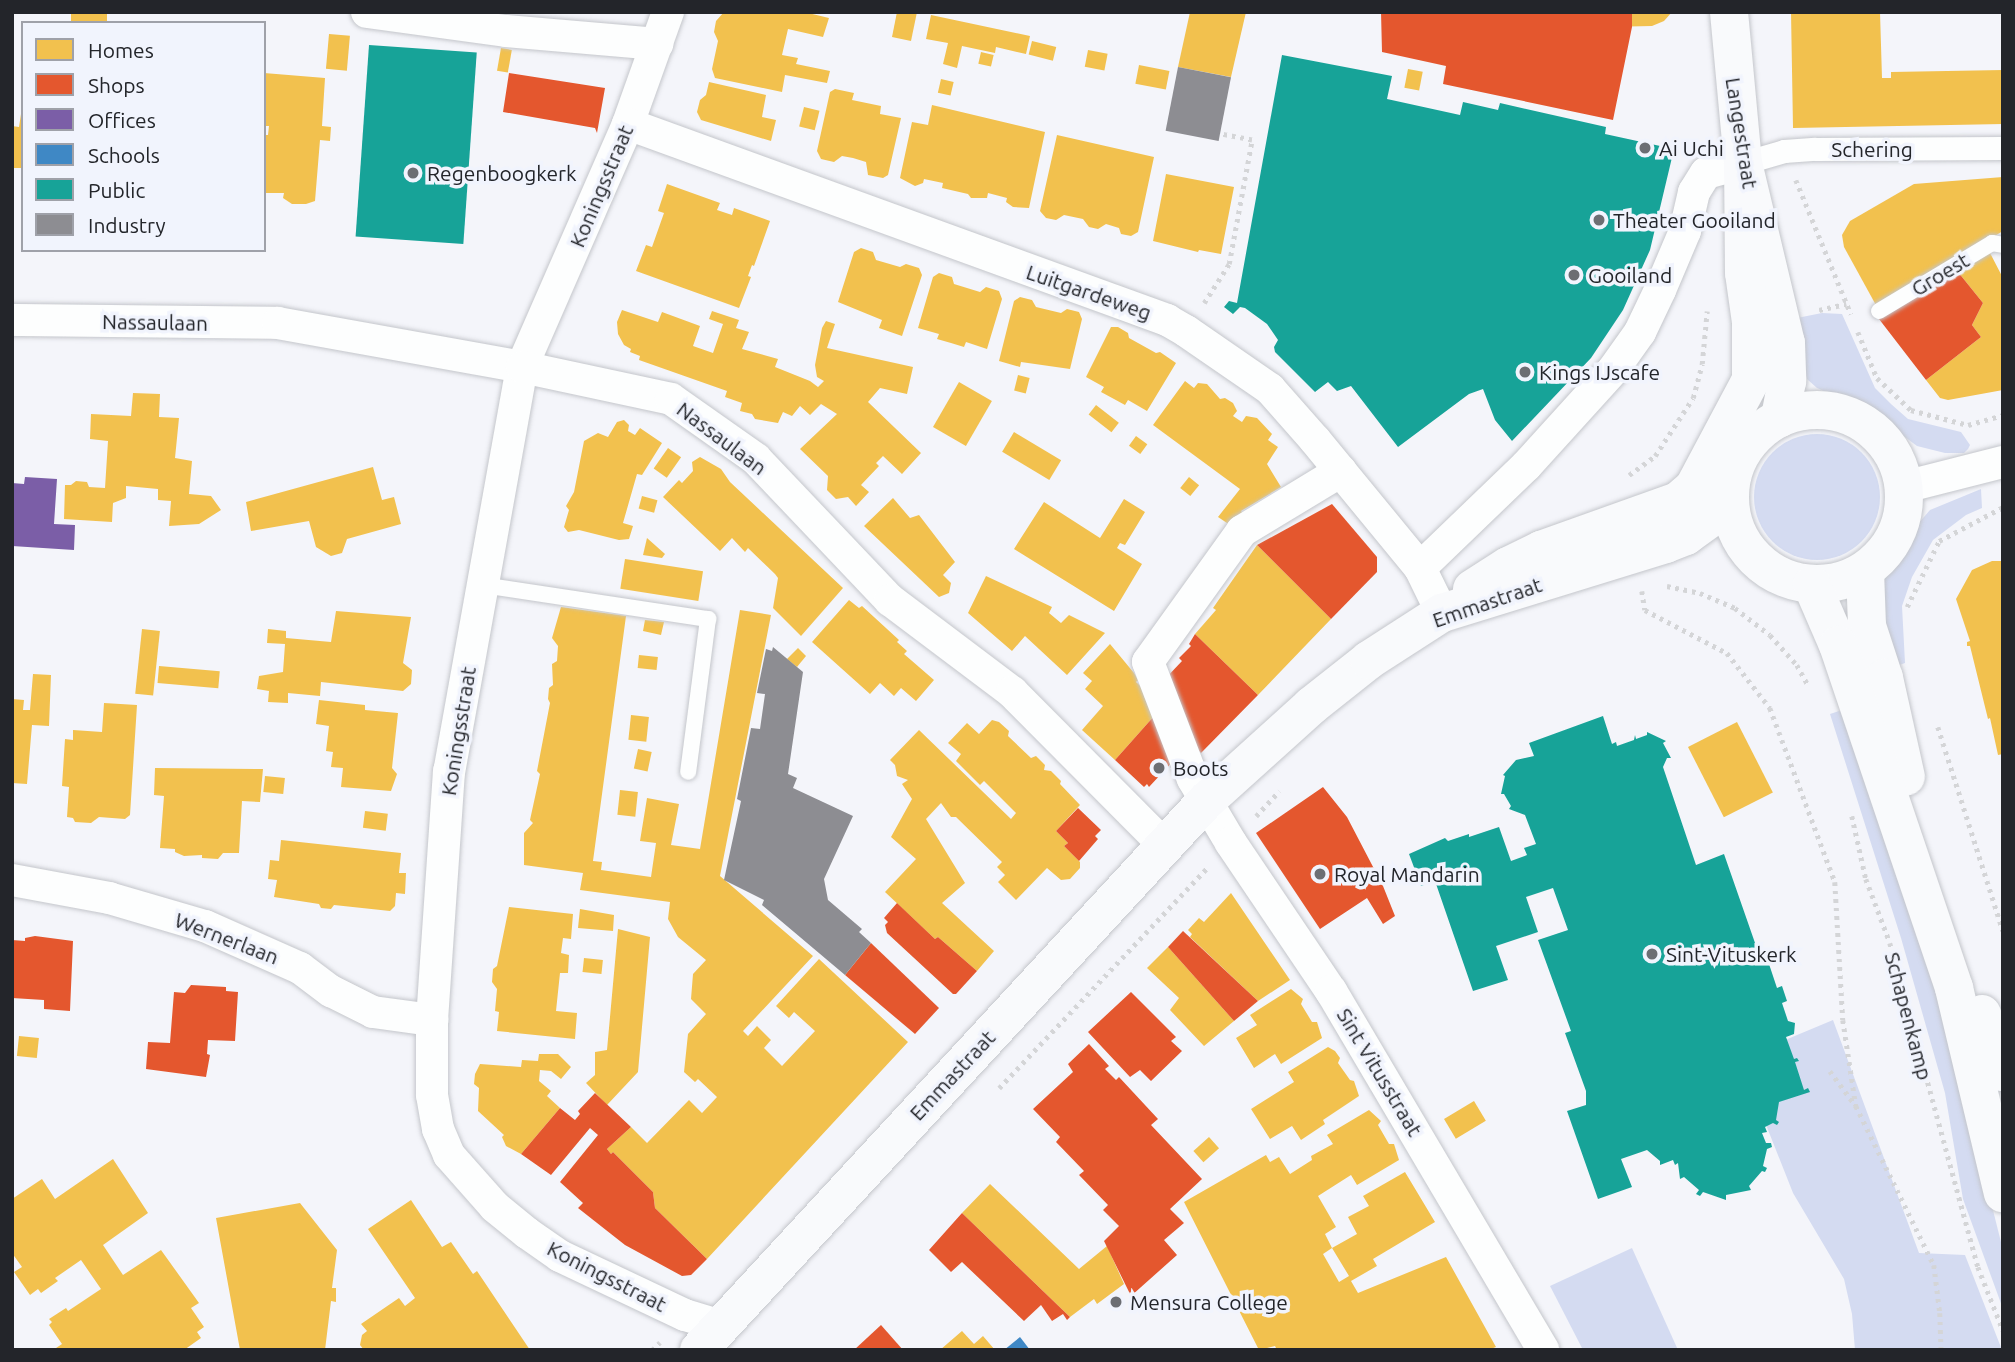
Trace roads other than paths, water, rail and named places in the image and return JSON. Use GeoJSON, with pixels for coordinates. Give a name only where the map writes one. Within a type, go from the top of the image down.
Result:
{"type":"FeatureCollection","features":[{"type":"Feature","properties":{"kind":"main road","name":"Langestraat"},"geometry":{"type":"LineString","coordinates":[[1729,12],[1743,163],[1784,331],[1787,381],[1780,418]]}},
{"type":"Feature","properties":{"kind":"main road"},"geometry":{"type":"LineString","coordinates":[[1442,613],[1508,566],[1541,550],[1678,501],[1694,486],[1752,380],[1751,322],[1744,273],[1743,163]]}},
{"type":"Feature","properties":{"kind":"main road"},"geometry":{"type":"LineString","coordinates":[[1811,410],[1839,413],[1859,421],[1888,446],[1897,463],[1904,487],[1904,506],[1898,531],[1884,554],[1865,571],[1839,582],[1812,585],[1792,581],[1759,562],[1735,529],[1730,505],[1731,487],[1741,455],[1756,435],[1780,418],[1811,410]]}},
{"type":"Feature","properties":{"kind":"main road","name":"Emmastraat"},"geometry":{"type":"LineString","coordinates":[[709,1338],[1206,801],[1311,706],[1369,660],[1442,613],[1666,544],[1686,536],[1730,505]]}},
{"type":"Feature","properties":{"kind":"main road"},"geometry":{"type":"LineString","coordinates":[[1865,571],[1867,626],[1884,678],[1900,758],[2003,1072]]}},
{"type":"Feature","properties":{"kind":"main road"},"geometry":{"type":"LineString","coordinates":[[1812,585],[1838,645],[1954,988],[2003,1193]]}},
{"type":"Feature","properties":{"kind":"street"},"geometry":{"type":"LineString","coordinates":[[367,12],[506,31],[657,44]]}},
{"type":"Feature","properties":{"kind":"street","name":"Koningsstraat"},"geometry":{"type":"LineString","coordinates":[[668,12],[628,124],[523,367],[449,771],[432,1020],[432,1095],[438,1129],[449,1155],[469,1181],[495,1207],[560,1256],[685,1315],[709,1338]]}},
{"type":"Feature","properties":{"kind":"street","name":"Luitgardeweg"},"geometry":{"type":"LineString","coordinates":[[628,124],[1167,320],[1186,331],[1269,389],[1315,440],[1420,568],[1442,613]]}},
{"type":"Feature","properties":{"kind":"street","name":"Schering"},"geometry":{"type":"LineString","coordinates":[[1743,163],[1784,151],[1815,149],[2003,148]]}},
{"type":"Feature","properties":{"kind":"street"},"geometry":{"type":"LineString","coordinates":[[1420,568],[1526,466],[1613,370],[1640,332],[1660,290],[1685,231],[1694,192],[1706,173],[1743,163]]}},
{"type":"Feature","properties":{"kind":"street","name":"Nassaulaan"},"geometry":{"type":"LineString","coordinates":[[12,320],[278,323],[523,367],[671,399],[757,459],[890,600],[1012,692],[1165,846]]}},
{"type":"Feature","properties":{"kind":"street"},"geometry":{"type":"LineString","coordinates":[[1904,487],[2003,462]]}},
{"type":"Feature","properties":{"kind":"street"},"geometry":{"type":"LineString","coordinates":[[1206,801],[1193,779],[1149,662],[1242,531],[1341,471]]}},
{"type":"Feature","properties":{"kind":"street","name":"Sint Vitusstraat"},"geometry":{"type":"LineString","coordinates":[[1206,801],[1231,843],[1331,990],[1543,1350]]}},
{"type":"Feature","properties":{"kind":"street","name":"Wernerlaan"},"geometry":{"type":"LineString","coordinates":[[12,880],[109,898],[205,926],[300,968],[331,991],[373,1012],[432,1020]]}},
{"type":"Feature","properties":{"kind":"lane","name":"Groest"},"geometry":{"type":"LineString","coordinates":[[1879,311],[1992,243],[2003,245]]}},
{"type":"Feature","properties":{"kind":"lane"},"geometry":{"type":"LineString","coordinates":[[483,585],[708,619],[688,772]]}},
{"type":"Feature","properties":{"kind":"place","name":"Ai Uchi"},"geometry":{"type":"Point","coordinates":[1645,148]}},
{"type":"Feature","properties":{"kind":"place","name":"Regenboogkerk"},"geometry":{"type":"Point","coordinates":[413,173]}},
{"type":"Feature","properties":{"kind":"place","name":"Theater Gooiland"},"geometry":{"type":"Point","coordinates":[1599,220]}},
{"type":"Feature","properties":{"kind":"place","name":"Gooiland"},"geometry":{"type":"Point","coordinates":[1574,275]}},
{"type":"Feature","properties":{"kind":"place","name":"Kings IJscafe"},"geometry":{"type":"Point","coordinates":[1525,372]}},
{"type":"Feature","properties":{"kind":"place","name":"Boots"},"geometry":{"type":"Point","coordinates":[1159,768]}},
{"type":"Feature","properties":{"kind":"place","name":"Royal Mandarin"},"geometry":{"type":"Point","coordinates":[1320,874]}},
{"type":"Feature","properties":{"kind":"place","name":"Sint-Vituskerk"},"geometry":{"type":"Point","coordinates":[1652,954]}},
{"type":"Feature","properties":{"kind":"place","name":"Mensura College"},"geometry":{"type":"Point","coordinates":[1116,1302]}}]}
